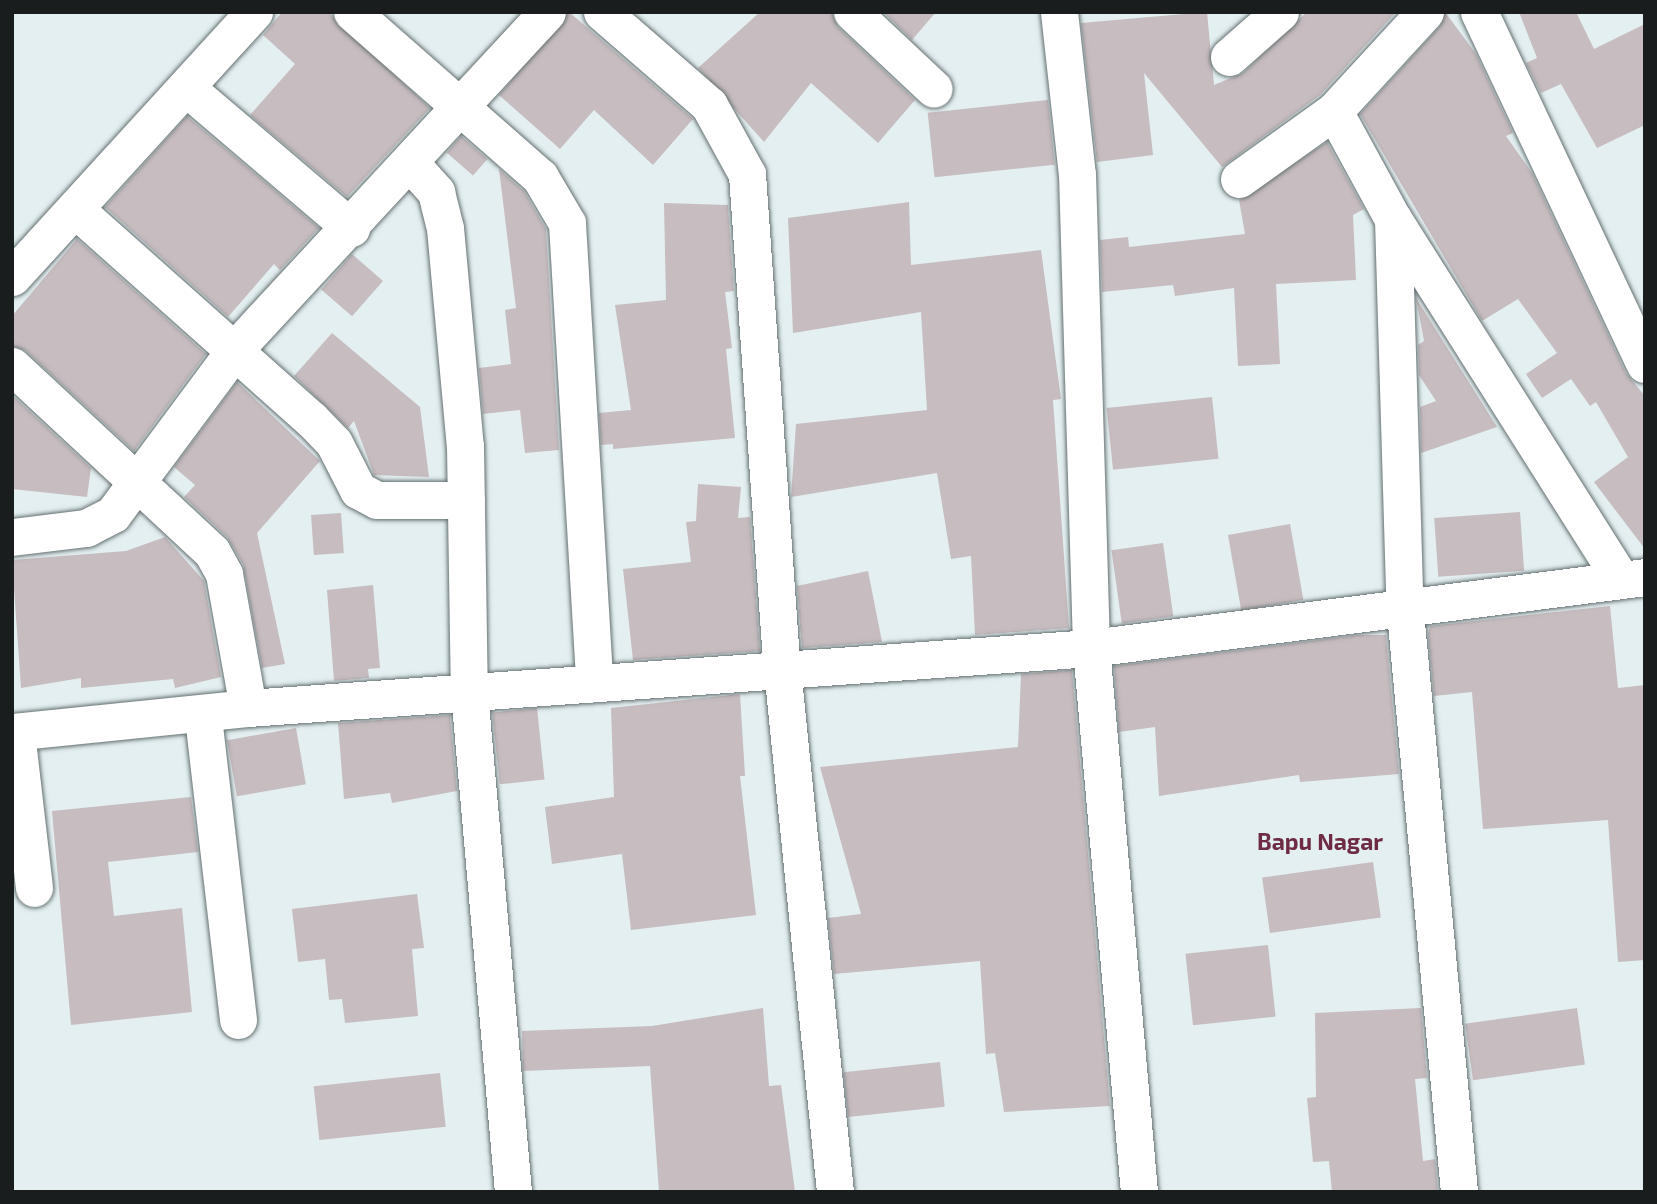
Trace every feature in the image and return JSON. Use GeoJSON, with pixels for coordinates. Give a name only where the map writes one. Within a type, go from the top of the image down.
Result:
{"type":"FeatureCollection","features":[{"type":"Feature","properties":{"kind":"street"},"geometry":{"type":"LineString","coordinates":[[12,277],[189,90],[254,12]]}},
{"type":"Feature","properties":{"kind":"street"},"geometry":{"type":"LineString","coordinates":[[352,12],[540,177],[567,223],[594,682]]}},
{"type":"Feature","properties":{"kind":"street"},"geometry":{"type":"LineString","coordinates":[[12,537],[101,523],[141,481],[237,347],[411,164],[460,106],[547,12]]}},
{"type":"Feature","properties":{"kind":"street"},"geometry":{"type":"LineString","coordinates":[[602,12],[709,106],[747,174],[782,669],[835,1192]]}},
{"type":"Feature","properties":{"kind":"street"},"geometry":{"type":"LineString","coordinates":[[852,12],[934,89]]}},
{"type":"Feature","properties":{"kind":"street"},"geometry":{"type":"LineString","coordinates":[[1059,12],[1077,174],[1091,648],[1139,1192]]}},
{"type":"Feature","properties":{"kind":"street"},"geometry":{"type":"LineString","coordinates":[[1229,57],[1280,12]]}},
{"type":"Feature","properties":{"kind":"street"},"geometry":{"type":"LineString","coordinates":[[1239,178],[1334,111],[1425,12]]}},
{"type":"Feature","properties":{"kind":"street"},"geometry":{"type":"LineString","coordinates":[[1479,12],[1645,364]]}},
{"type":"Feature","properties":{"kind":"street"},"geometry":{"type":"LineString","coordinates":[[189,90],[351,228]]}},
{"type":"Feature","properties":{"kind":"street"},"geometry":{"type":"LineString","coordinates":[[34,888],[14,732],[204,717],[248,708],[1091,648],[1405,612],[1633,579],[1393,219],[1334,111]]}},
{"type":"Feature","properties":{"kind":"street"},"geometry":{"type":"LineString","coordinates":[[411,164],[436,192],[445,228],[466,500],[469,692],[513,1192]]}},
{"type":"Feature","properties":{"kind":"street"},"geometry":{"type":"LineString","coordinates":[[75,209],[237,347],[334,443],[358,490],[377,500],[466,500]]}},
{"type":"Feature","properties":{"kind":"street"},"geometry":{"type":"LineString","coordinates":[[1393,219],[1405,612],[1459,1192]]}},
{"type":"Feature","properties":{"kind":"street"},"geometry":{"type":"LineString","coordinates":[[12,366],[141,481],[204,543],[224,574],[248,708]]}},
{"type":"Feature","properties":{"kind":"street"},"geometry":{"type":"LineString","coordinates":[[204,717],[238,1020]]}},
{"type":"Feature","properties":{"kind":"building"},"geometry":{"type":"Polygon","coordinates":[[[282,12],[328,12],[430,108],[347,197],[250,115],[295,64],[263,35],[282,12]]]}},
{"type":"Feature","properties":{"kind":"building"},"geometry":{"type":"Polygon","coordinates":[[[569,12],[693,119],[653,165],[594,110],[560,149],[499,95],[569,12]]]}},
{"type":"Feature","properties":{"kind":"building"},"geometry":{"type":"Polygon","coordinates":[[[760,12],[832,12],[838,27],[915,100],[878,143],[811,83],[764,142],[698,68],[760,12]]]}},
{"type":"Feature","properties":{"kind":"building"},"geometry":{"type":"Polygon","coordinates":[[[883,12],[936,12],[912,40],[883,12]]]}},
{"type":"Feature","properties":{"kind":"building"},"geometry":{"type":"Polygon","coordinates":[[[1207,12],[1214,85],[1243,73],[1307,12],[1396,12],[1320,95],[1222,167],[1144,73],[1153,155],[1097,162],[1081,23],[1207,12]]]}},
{"type":"Feature","properties":{"kind":"building"},"geometry":{"type":"Polygon","coordinates":[[[1445,12],[1476,54],[1513,133],[1506,136],[1532,173],[1626,373],[1645,396],[1645,549],[1594,482],[1628,457],[1596,402],[1590,406],[1571,379],[1542,398],[1526,374],[1557,353],[1518,299],[1482,321],[1360,114],[1440,26],[1445,12]]]}},
{"type":"Feature","properties":{"kind":"building"},"geometry":{"type":"Polygon","coordinates":[[[1519,12],[1576,12],[1594,49],[1645,24],[1645,125],[1597,148],[1561,84],[1541,93],[1526,63],[1537,58],[1519,12]]]}},
{"type":"Feature","properties":{"kind":"building"},"geometry":{"type":"Polygon","coordinates":[[[1048,100],[1055,165],[934,177],[928,113],[1048,100]]]}},
{"type":"Feature","properties":{"kind":"building"},"geometry":{"type":"Polygon","coordinates":[[[187,116],[319,228],[280,270],[274,264],[228,317],[105,207],[187,116]]]}},
{"type":"Feature","properties":{"kind":"building"},"geometry":{"type":"Polygon","coordinates":[[[461,136],[487,159],[473,176],[447,153],[461,136]]]}},
{"type":"Feature","properties":{"kind":"building"},"geometry":{"type":"Polygon","coordinates":[[[1327,142],[1364,209],[1353,215],[1356,280],[1276,284],[1280,364],[1238,366],[1234,288],[1175,296],[1173,285],[1102,292],[1100,240],[1128,237],[1129,247],[1245,234],[1239,200],[1327,142]]]}},
{"type":"Feature","properties":{"kind":"building"},"geometry":{"type":"Polygon","coordinates":[[[499,169],[524,191],[546,229],[559,450],[525,453],[520,410],[483,414],[479,368],[511,364],[505,310],[516,308],[499,169]]]}},
{"type":"Feature","properties":{"kind":"building"},"geometry":{"type":"Polygon","coordinates":[[[909,202],[911,265],[1041,250],[1061,399],[1053,400],[1069,628],[975,635],[971,556],[951,559],[937,473],[791,497],[796,424],[927,410],[921,312],[793,333],[788,218],[909,202]]]}},
{"type":"Feature","properties":{"kind":"building"},"geometry":{"type":"Polygon","coordinates":[[[664,203],[728,205],[734,291],[725,292],[732,348],[726,349],[735,438],[613,449],[613,444],[601,445],[599,413],[631,410],[615,305],[666,300],[664,203]]]}},
{"type":"Feature","properties":{"kind":"building"},"geometry":{"type":"Polygon","coordinates":[[[77,239],[206,354],[134,451],[26,351],[12,346],[12,316],[77,239]]]}},
{"type":"Feature","properties":{"kind":"building"},"geometry":{"type":"Polygon","coordinates":[[[352,254],[383,281],[352,316],[321,289],[352,254]]]}},
{"type":"Feature","properties":{"kind":"building"},"geometry":{"type":"Polygon","coordinates":[[[1416,298],[1497,427],[1421,453],[1420,407],[1436,401],[1419,375],[1418,345],[1424,341],[1416,298]]]}},
{"type":"Feature","properties":{"kind":"building"},"geometry":{"type":"Polygon","coordinates":[[[332,333],[420,407],[429,477],[374,475],[354,421],[348,428],[294,376],[332,333]]]}},
{"type":"Feature","properties":{"kind":"building"},"geometry":{"type":"Polygon","coordinates":[[[237,382],[320,461],[257,533],[285,664],[262,668],[243,564],[227,537],[184,497],[195,485],[174,467],[237,382]]]}},
{"type":"Feature","properties":{"kind":"building"},"geometry":{"type":"Polygon","coordinates":[[[12,395],[91,468],[87,497],[12,489],[12,395]]]}},
{"type":"Feature","properties":{"kind":"building"},"geometry":{"type":"Polygon","coordinates":[[[1212,397],[1218,459],[1113,470],[1107,408],[1212,397]]]}},
{"type":"Feature","properties":{"kind":"building"},"geometry":{"type":"Polygon","coordinates":[[[698,484],[741,487],[738,518],[750,517],[760,651],[633,660],[623,569],[691,562],[686,522],[696,521],[698,484]]]}},
{"type":"Feature","properties":{"kind":"building"},"geometry":{"type":"Polygon","coordinates":[[[1520,512],[1524,571],[1438,577],[1434,518],[1520,512]]]}},
{"type":"Feature","properties":{"kind":"building"},"geometry":{"type":"Polygon","coordinates":[[[341,513],[344,553],[314,555],[311,515],[341,513]]]}},
{"type":"Feature","properties":{"kind":"building"},"geometry":{"type":"Polygon","coordinates":[[[1290,524],[1303,600],[1241,611],[1228,535],[1290,524]]]}},
{"type":"Feature","properties":{"kind":"building"},"geometry":{"type":"Polygon","coordinates":[[[165,537],[204,581],[221,677],[175,688],[173,679],[81,688],[81,678],[21,688],[12,560],[126,551],[165,537]]]}},
{"type":"Feature","properties":{"kind":"building"},"geometry":{"type":"Polygon","coordinates":[[[1163,543],[1173,616],[1122,624],[1112,550],[1163,543]]]}},
{"type":"Feature","properties":{"kind":"building"},"geometry":{"type":"Polygon","coordinates":[[[868,571],[882,642],[802,648],[797,586],[868,571]]]}},
{"type":"Feature","properties":{"kind":"building"},"geometry":{"type":"Polygon","coordinates":[[[373,585],[380,668],[368,669],[369,678],[334,681],[327,590],[373,585]]]}},
{"type":"Feature","properties":{"kind":"building"},"geometry":{"type":"Polygon","coordinates":[[[1610,606],[1618,688],[1645,685],[1645,960],[1618,962],[1608,820],[1483,829],[1472,692],[1434,696],[1428,634],[1430,626],[1610,606]]]}},
{"type":"Feature","properties":{"kind":"building"},"geometry":{"type":"Polygon","coordinates":[[[1358,635],[1386,635],[1399,774],[1300,782],[1299,775],[1159,796],[1155,727],[1119,732],[1114,666],[1358,635]]]}},
{"type":"Feature","properties":{"kind":"building"},"geometry":{"type":"Polygon","coordinates":[[[1072,670],[1110,1106],[1004,1112],[995,1053],[986,1054],[980,961],[834,974],[828,918],[861,914],[820,767],[1018,747],[1021,674],[1072,670]]]}},
{"type":"Feature","properties":{"kind":"building"},"geometry":{"type":"Polygon","coordinates":[[[740,694],[745,776],[740,776],[756,915],[631,930],[622,854],[552,864],[545,807],[614,797],[611,708],[740,694]]]}},
{"type":"Feature","properties":{"kind":"building"},"geometry":{"type":"Polygon","coordinates":[[[537,708],[545,780],[500,784],[492,713],[537,708]]]}},
{"type":"Feature","properties":{"kind":"building"},"geometry":{"type":"Polygon","coordinates":[[[450,715],[457,791],[392,803],[390,793],[344,799],[338,723],[450,715]]]}},
{"type":"Feature","properties":{"kind":"building"},"geometry":{"type":"Polygon","coordinates":[[[296,728],[306,784],[237,796],[227,740],[296,728]]]}},
{"type":"Feature","properties":{"kind":"building"},"geometry":{"type":"Polygon","coordinates":[[[191,797],[198,852],[108,862],[114,916],[182,908],[192,1012],[71,1025],[52,811],[191,797]]]}},
{"type":"Feature","properties":{"kind":"building"},"geometry":{"type":"Polygon","coordinates":[[[1373,862],[1381,917],[1270,933],[1262,878],[1373,862]]]}},
{"type":"Feature","properties":{"kind":"building"},"geometry":{"type":"Polygon","coordinates":[[[417,894],[424,948],[412,949],[418,1016],[345,1023],[342,999],[329,1000],[325,959],[298,962],[292,909],[417,894]]]}},
{"type":"Feature","properties":{"kind":"building"},"geometry":{"type":"Polygon","coordinates":[[[1268,945],[1276,1017],[1193,1025],[1185,954],[1268,945]]]}},
{"type":"Feature","properties":{"kind":"building"},"geometry":{"type":"Polygon","coordinates":[[[763,1008],[769,1086],[781,1085],[795,1192],[659,1192],[650,1066],[523,1071],[522,1031],[652,1026],[763,1008]]]}},
{"type":"Feature","properties":{"kind":"building"},"geometry":{"type":"Polygon","coordinates":[[[1421,1008],[1427,1078],[1415,1079],[1423,1161],[1435,1159],[1438,1192],[1332,1192],[1329,1161],[1313,1162],[1307,1098],[1316,1097],[1315,1013],[1421,1008]]]}},
{"type":"Feature","properties":{"kind":"building"},"geometry":{"type":"Polygon","coordinates":[[[1577,1008],[1585,1064],[1473,1080],[1465,1024],[1577,1008]]]}},
{"type":"Feature","properties":{"kind":"building"},"geometry":{"type":"Polygon","coordinates":[[[940,1062],[945,1107],[848,1117],[844,1072],[940,1062]]]}},
{"type":"Feature","properties":{"kind":"building"},"geometry":{"type":"Polygon","coordinates":[[[440,1073],[446,1127],[319,1140],[314,1086],[440,1073]]]}},
{"type":"Feature","properties":{"kind":"district","name":"Bapu Nagar"},"geometry":{"type":"Point","coordinates":[1320,841]}}]}
